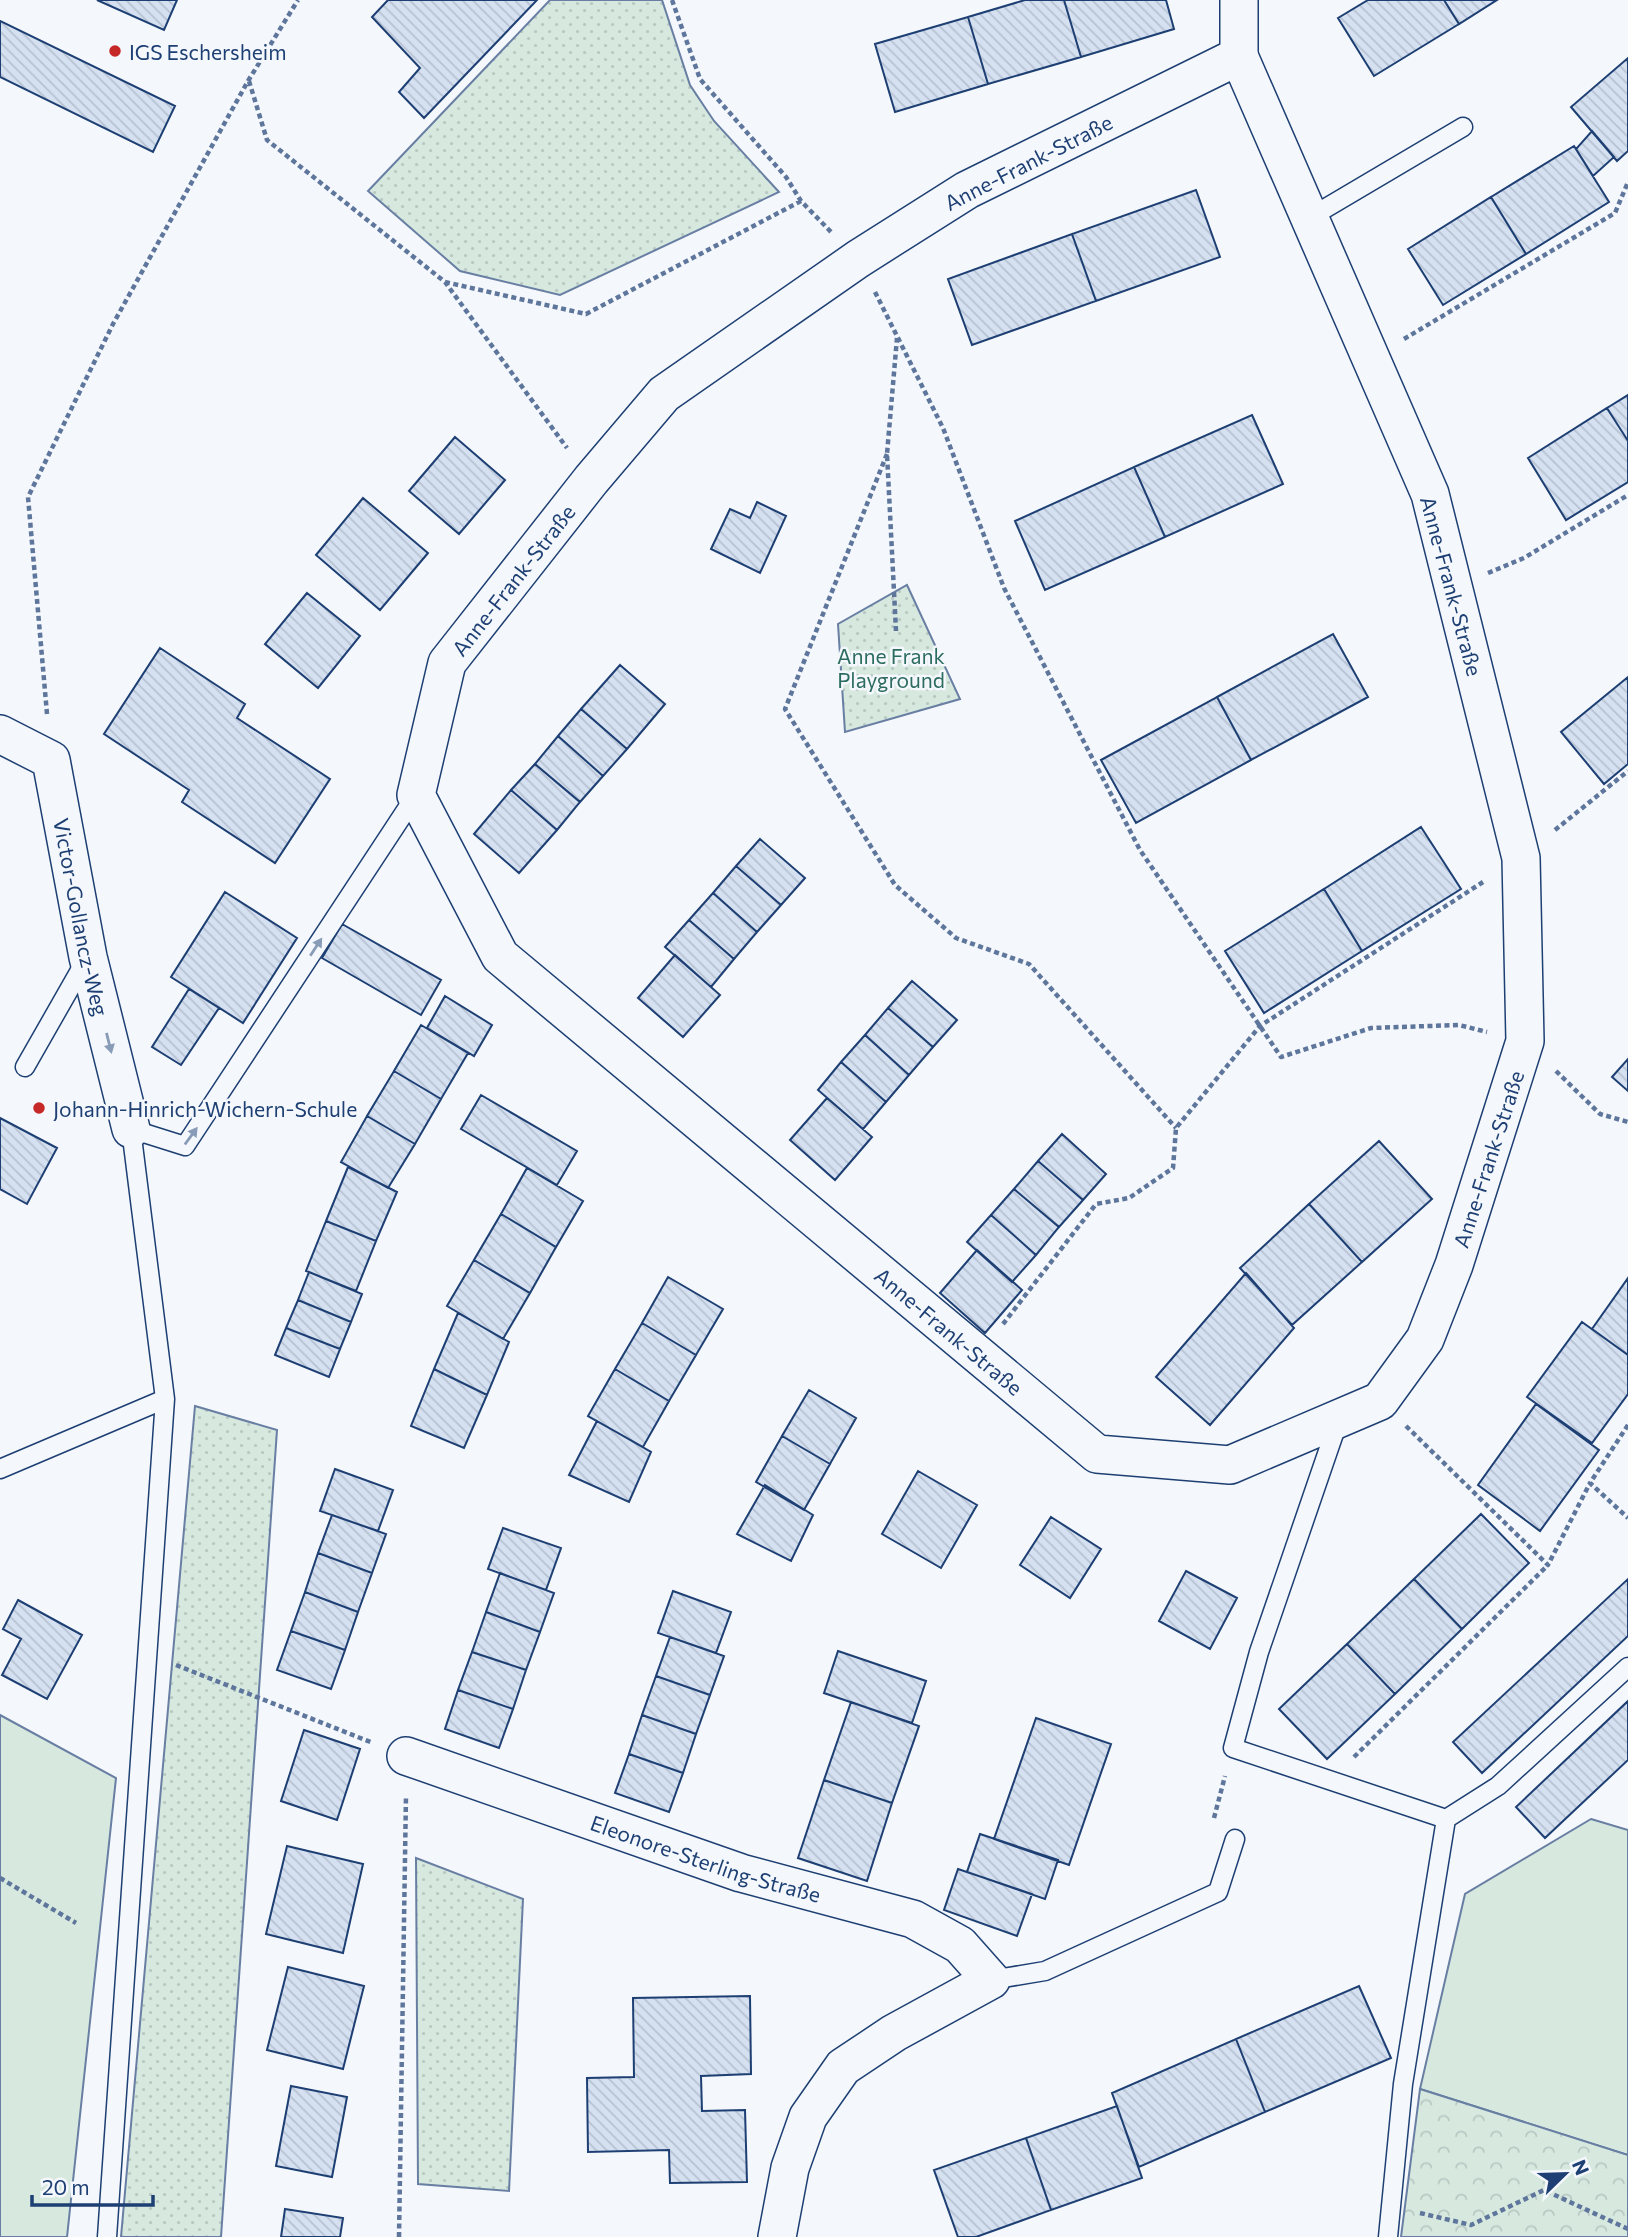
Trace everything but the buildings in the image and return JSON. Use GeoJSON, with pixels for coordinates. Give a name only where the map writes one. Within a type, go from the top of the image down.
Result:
{"type":"FeatureCollection","features":[{"type":"Feature","properties":{"kind":"street","name":"Anne-Frank-Straße"},"geometry":{"type":"LineString","coordinates":[[1238,56],[967,190],[858,260],[664,394],[591,480],[447,663],[416,796],[500,956],[1097,1454],[1230,1465],[1380,1401],[1425,1339],[1454,1265],[1525,1041],[1521,858],[1430,494],[1238,56],[1239,0]]}},
{"type":"Feature","properties":{"kind":"street"},"geometry":{"type":"LineString","coordinates":[[0,734],[51,760]]}},
{"type":"Feature","properties":{"kind":"street","name":"Victor-Gollancz-Weg"},"geometry":{"type":"LineString","coordinates":[[51,760],[88,957],[131,1129]]}},
{"type":"Feature","properties":{"kind":"street","name":"Eleonore-Sterling-Straße"},"geometry":{"type":"LineString","coordinates":[[407,1756],[741,1873],[913,1919],[960,1945],[991,1980]]}},
{"type":"Feature","properties":{"kind":"street"},"geometry":{"type":"LineString","coordinates":[[777,2237],[790,2168],[808,2118],[843,2067],[894,2033],[991,1980]]}},
{"type":"Feature","properties":{"kind":"lane"},"geometry":{"type":"LineString","coordinates":[[1309,218],[1463,127]]}},
{"type":"Feature","properties":{"kind":"lane"},"geometry":{"type":"LineString","coordinates":[[107,2237],[165,1399],[131,1129],[185,1146],[416,796]]}},
{"type":"Feature","properties":{"kind":"lane"},"geometry":{"type":"LineString","coordinates":[[25,1067],[88,957]]}},
{"type":"Feature","properties":{"kind":"lane"},"geometry":{"type":"LineString","coordinates":[[0,1469],[165,1399]]}},
{"type":"Feature","properties":{"kind":"lane"},"geometry":{"type":"LineString","coordinates":[[1339,1419],[1259,1652],[1233,1748],[1446,1819]]}},
{"type":"Feature","properties":{"kind":"lane"},"geometry":{"type":"LineString","coordinates":[[1388,2237],[1402,2084],[1446,1819],[1498,1786],[1628,1667]]}},
{"type":"Feature","properties":{"kind":"lane"},"geometry":{"type":"LineString","coordinates":[[991,1980],[1045,1971],[1218,1892],[1234,1839]]}},
{"type":"Feature","properties":{"kind":"path"},"geometry":{"type":"LineString","coordinates":[[51,760],[28,497],[113,324],[248,81],[298,0]]}},
{"type":"Feature","properties":{"kind":"path"},"geometry":{"type":"LineString","coordinates":[[672,0],[699,79],[786,177],[801,201],[858,260],[943,428],[1004,588],[1140,849],[1281,1056],[1371,1028],[1459,1025],[1525,1041],[1600,1114],[1628,1122]]}},
{"type":"Feature","properties":{"kind":"path"},"geometry":{"type":"LineString","coordinates":[[248,81],[267,140],[445,282],[591,480]]}},
{"type":"Feature","properties":{"kind":"path"},"geometry":{"type":"LineString","coordinates":[[1370,356],[1428,327],[1615,213],[1628,182]]}},
{"type":"Feature","properties":{"kind":"path"},"geometry":{"type":"LineString","coordinates":[[445,282],[586,314],[801,201]]}},
{"type":"Feature","properties":{"kind":"path"},"geometry":{"type":"LineString","coordinates":[[896,631],[887,454],[897,337]]}},
{"type":"Feature","properties":{"kind":"path"},"geometry":{"type":"LineString","coordinates":[[887,454],[785,709],[895,885],[956,938],[1029,964],[1175,1128]]}},
{"type":"Feature","properties":{"kind":"path"},"geometry":{"type":"LineString","coordinates":[[1454,588],[1524,558],[1628,495]]}},
{"type":"Feature","properties":{"kind":"path"},"geometry":{"type":"LineString","coordinates":[[979,1355],[1096,1204],[1129,1198],[1173,1168],[1175,1128],[1260,1026],[1521,858],[1628,771]]}},
{"type":"Feature","properties":{"kind":"path"},"geometry":{"type":"LineString","coordinates":[[1380,1401],[1548,1565]]}},
{"type":"Feature","properties":{"kind":"path"},"geometry":{"type":"LineString","coordinates":[[1330,1780],[1548,1565],[1590,1483],[1628,1425]]}},
{"type":"Feature","properties":{"kind":"path"},"geometry":{"type":"LineString","coordinates":[[1590,1483],[1628,1518]]}},
{"type":"Feature","properties":{"kind":"path"},"geometry":{"type":"LineString","coordinates":[[149,1655],[407,1756],[399,2237]]}},
{"type":"Feature","properties":{"kind":"path"},"geometry":{"type":"LineString","coordinates":[[0,1878],[76,1923]]}},
{"type":"Feature","properties":{"kind":"path"},"geometry":{"type":"LineString","coordinates":[[1392,2206],[1471,2225],[1544,2190],[1628,2229]]}},
{"type":"Feature","properties":{"kind":"green space"},"geometry":{"type":"Polygon","coordinates":[[[550,0],[662,0],[690,85],[714,121],[779,192],[560,295],[460,271],[368,191],[550,0]]]}},
{"type":"Feature","properties":{"kind":"green space","name":"Anne Frank Playground"},"geometry":{"type":"Polygon","coordinates":[[[907,585],[960,699],[845,732],[838,624],[907,585]]]}},
{"type":"Feature","properties":{"kind":"green space"},"geometry":{"type":"Polygon","coordinates":[[[195,1406],[277,1430],[221,2237],[121,2237],[195,1406]]]}},
{"type":"Feature","properties":{"kind":"green space"},"geometry":{"type":"Polygon","coordinates":[[[0,1715],[116,1778],[67,2237],[0,2237],[0,1715]]]}},
{"type":"Feature","properties":{"kind":"green space"},"geometry":{"type":"Polygon","coordinates":[[[1591,1819],[1628,1830],[1628,2155],[1420,2089],[1465,1894],[1591,1819]]]}},
{"type":"Feature","properties":{"kind":"green space"},"geometry":{"type":"Polygon","coordinates":[[[416,1858],[523,1899],[509,2191],[418,2184],[416,1858]]]}},
{"type":"Feature","properties":{"kind":"green space"},"geometry":{"type":"Polygon","coordinates":[[[1420,2089],[1628,2155],[1628,2237],[1401,2237],[1420,2089]]]}},
{"type":"Feature","properties":{"kind":"place","name":"IGS Eschersheim"},"geometry":{"type":"Point","coordinates":[115,51]}},
{"type":"Feature","properties":{"kind":"place","name":"Johann-Hinrich-Wichern-Schule"},"geometry":{"type":"Point","coordinates":[39,1108]}}]}
